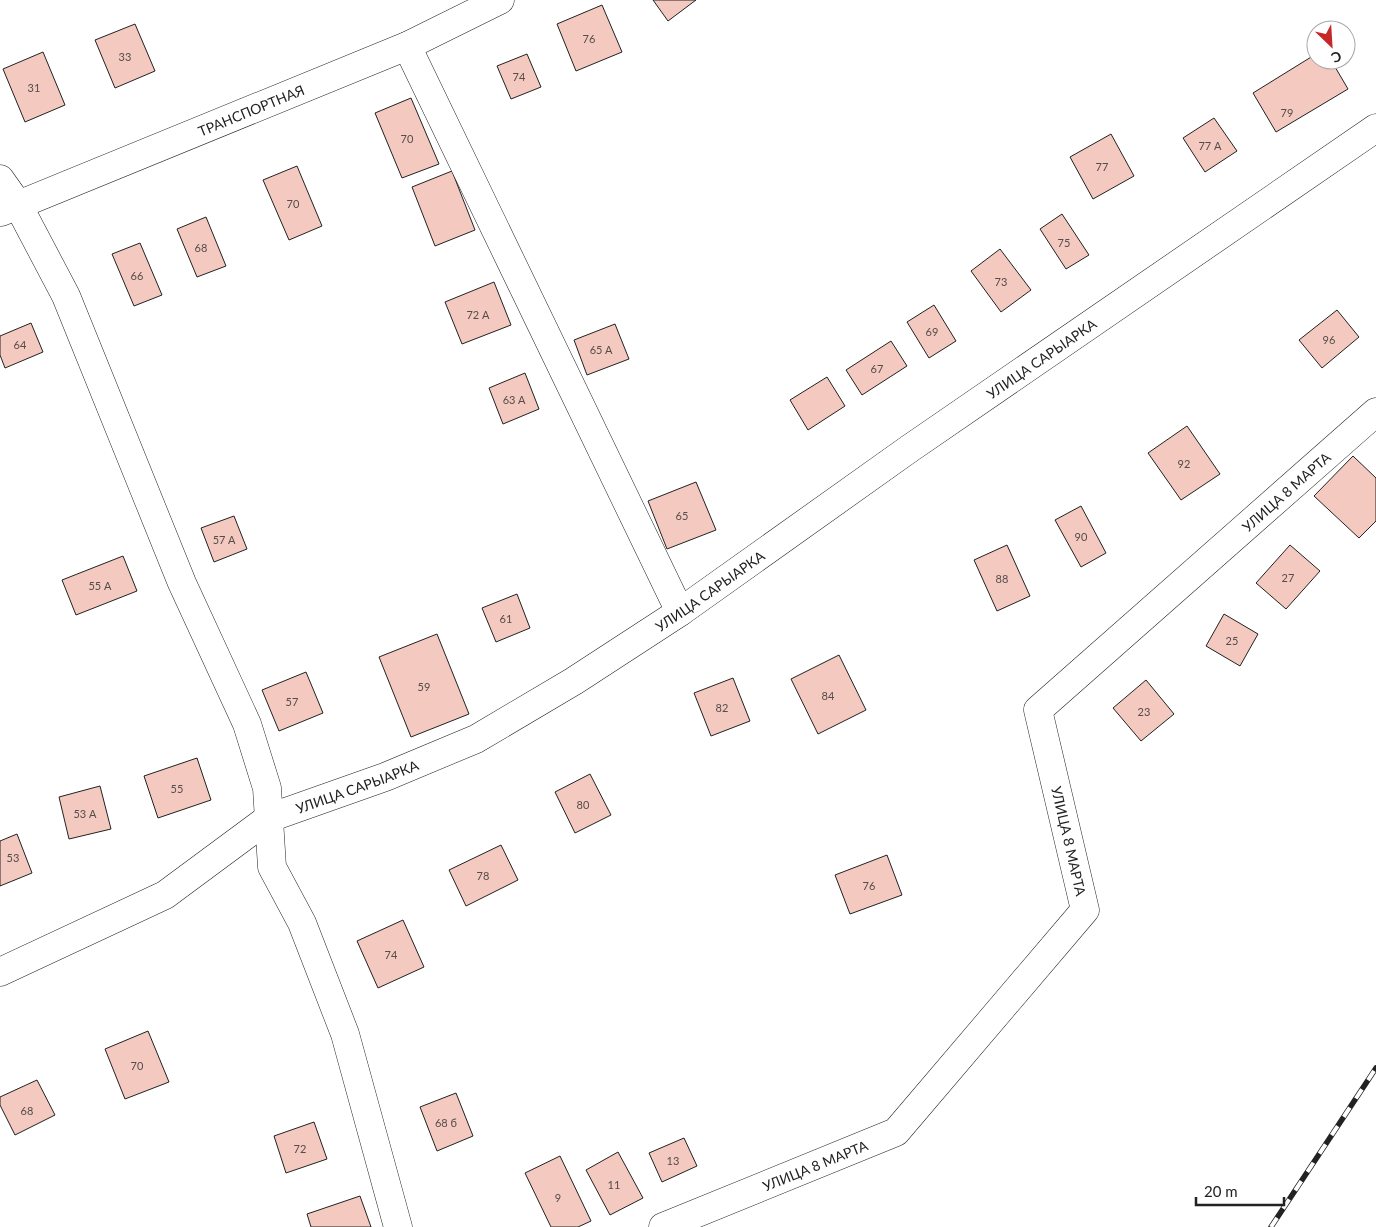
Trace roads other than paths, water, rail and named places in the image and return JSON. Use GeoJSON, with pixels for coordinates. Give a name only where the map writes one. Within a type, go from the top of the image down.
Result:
{"type":"FeatureCollection","features":[{"type":"Feature","properties":{"kind":"street","name":"ТРАНСПОРТНАЯ"},"geometry":{"type":"LineString","coordinates":[[8,208],[407,46],[500,0]]}},
{"type":"Feature","properties":{"kind":"street"},"geometry":{"type":"LineString","coordinates":[[407,46],[680,612]]}},
{"type":"Feature","properties":{"kind":"street","name":"УЛИЦА САРЫАРКА"},"geometry":{"type":"LineString","coordinates":[[0,972],[165,895],[269,818],[385,777],[476,739],[574,681],[680,612],[909,449],[1376,128]]}},
{"type":"Feature","properties":{"kind":"street"},"geometry":{"type":"LineString","coordinates":[[0,179],[8,208],[66,296],[182,583],[247,724],[267,788],[272,867],[302,923],[345,1034],[398,1227]]}},
{"type":"Feature","properties":{"kind":"street","name":"УЛИЦА 8 МАРТА"},"geometry":{"type":"LineString","coordinates":[[662,1227],[682,1217],[896,1132],[1085,910],[1038,710],[1376,412]]}},
{"type":"Feature","properties":{"kind":"railway"},"geometry":{"type":"LineString","coordinates":[[1271,1227],[1376,1068]]}}]}
